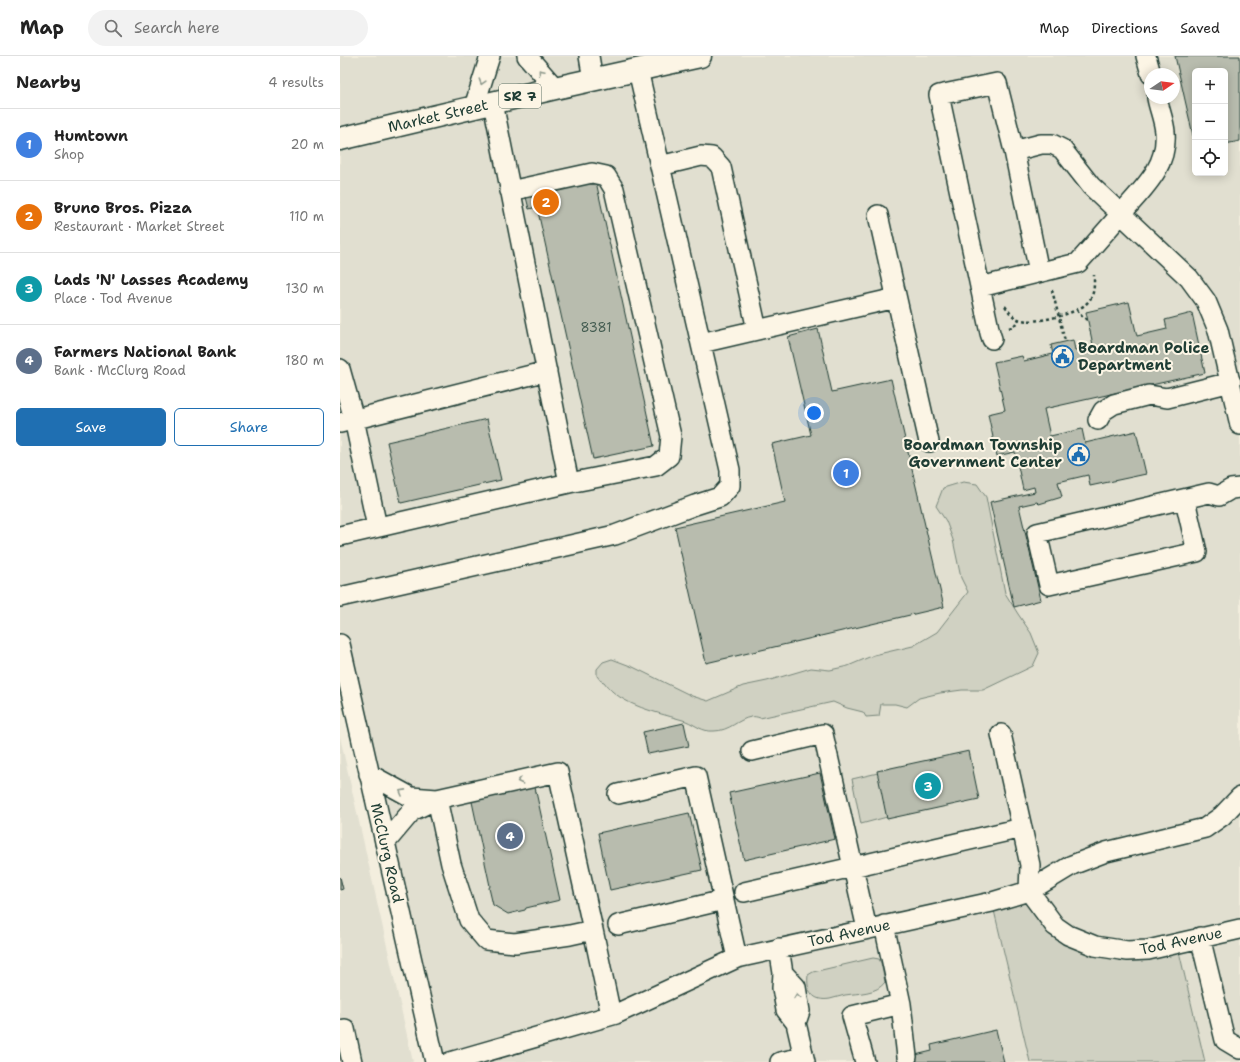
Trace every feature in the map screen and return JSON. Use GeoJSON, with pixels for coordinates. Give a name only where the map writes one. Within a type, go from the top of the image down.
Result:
{"type":"FeatureCollection","features":[{"type":"Feature","properties":{"kind":"main road","name":"Market Street"},"geometry":{"type":"LineString","coordinates":[[340,139],[555,88],[700,56]]}},
{"type":"Feature","properties":{"kind":"street"},"geometry":{"type":"LineString","coordinates":[[490,56],[483,105],[510,191],[569,483]]}},
{"type":"Feature","properties":{"kind":"street"},"geometry":{"type":"LineString","coordinates":[[527,56],[555,88]]}},
{"type":"Feature","properties":{"kind":"street"},"geometry":{"type":"LineString","coordinates":[[589,56],[593,80]]}},
{"type":"Feature","properties":{"kind":"street"},"geometry":{"type":"LineString","coordinates":[[1146,56],[1149,68]]}},
{"type":"Feature","properties":{"kind":"street"},"geometry":{"type":"LineString","coordinates":[[340,597],[615,535],[695,504],[720,497],[730,486],[730,470],[638,70]]}},
{"type":"Feature","properties":{"kind":"street"},"geometry":{"type":"LineString","coordinates":[[992,339],[985,286],[939,95],[998,83],[1043,271]]}},
{"type":"Feature","properties":{"kind":"street"},"geometry":{"type":"LineString","coordinates":[[985,286],[1078,262],[1156,173],[1164,154],[1165,131],[1158,104]]}},
{"type":"Feature","properties":{"kind":"street"},"geometry":{"type":"LineString","coordinates":[[1014,151],[1041,144],[1052,144],[1062,149],[1091,186],[1189,278],[1206,301],[1218,330],[1240,425]]}},
{"type":"Feature","properties":{"kind":"street"},"geometry":{"type":"LineString","coordinates":[[660,166],[701,156],[712,157],[721,167],[757,330]]}},
{"type":"Feature","properties":{"kind":"street"},"geometry":{"type":"LineString","coordinates":[[340,536],[569,483],[656,466],[669,456],[671,436],[614,189],[606,176],[592,173],[510,191]]}},
{"type":"Feature","properties":{"kind":"street"},"geometry":{"type":"LineString","coordinates":[[878,215],[929,442]]}},
{"type":"Feature","properties":{"kind":"street"},"geometry":{"type":"LineString","coordinates":[[701,343],[896,298]]}},
{"type":"Feature","properties":{"kind":"street"},"geometry":{"type":"LineString","coordinates":[[340,369],[347,421],[377,527]]}},
{"type":"Feature","properties":{"kind":"street"},"geometry":{"type":"LineString","coordinates":[[347,421],[547,371]]}},
{"type":"Feature","properties":{"kind":"street"},"geometry":{"type":"LineString","coordinates":[[1098,420],[1103,411],[1114,404],[1149,395],[1167,398],[1230,382]]}},
{"type":"Feature","properties":{"kind":"street"},"geometry":{"type":"LineString","coordinates":[[1185,500],[1198,552],[1049,585],[1037,533],[1209,494],[1219,496],[1235,488]]}},
{"type":"Feature","properties":{"kind":"street","name":"McClurg Road"},"geometry":{"type":"LineString","coordinates":[[340,644],[435,1062]]}},
{"type":"Feature","properties":{"kind":"street"},"geometry":{"type":"LineString","coordinates":[[752,752],[823,734],[854,867],[876,927],[901,1004],[907,1057]]}},
{"type":"Feature","properties":{"kind":"street"},"geometry":{"type":"LineString","coordinates":[[1001,734],[1030,865],[1029,891]]}},
{"type":"Feature","properties":{"kind":"street"},"geometry":{"type":"LineString","coordinates":[[385,843],[412,811],[437,799],[558,772],[611,1015]]}},
{"type":"Feature","properties":{"kind":"street"},"geometry":{"type":"LineString","coordinates":[[370,774],[411,797],[437,799]]}},
{"type":"Feature","properties":{"kind":"street"},"geometry":{"type":"LineString","coordinates":[[618,794],[696,776],[737,958]]}},
{"type":"Feature","properties":{"kind":"street"},"geometry":{"type":"LineString","coordinates":[[1029,891],[1072,865],[1106,852],[1205,828],[1222,816],[1240,797]]}},
{"type":"Feature","properties":{"kind":"street"},"geometry":{"type":"LineString","coordinates":[[437,799],[451,864],[469,920],[486,940],[515,943],[570,936],[593,930]]}},
{"type":"Feature","properties":{"kind":"street"},"geometry":{"type":"LineString","coordinates":[[744,892],[1022,828]]}},
{"type":"Feature","properties":{"kind":"street","name":"Tod Avenue"},"geometry":{"type":"LineString","coordinates":[[450,1062],[611,1015],[737,958],[992,902],[1029,891],[1055,926],[1068,935],[1095,946],[1127,951],[1148,950],[1240,929]]}},
{"type":"Feature","properties":{"kind":"street"},"geometry":{"type":"LineString","coordinates":[[618,925],[724,900]]}},
{"type":"Feature","properties":{"kind":"street"},"geometry":{"type":"LineString","coordinates":[[1200,937],[1232,1044],[1232,1062]]}},
{"type":"Feature","properties":{"kind":"street"},"geometry":{"type":"LineString","coordinates":[[778,948],[783,973],[796,987],[800,1011],[796,1023],[804,1059],[780,1062]]}},
{"type":"Feature","properties":{"kind":"street"},"geometry":{"type":"LineString","coordinates":[[865,1062],[852,1016],[901,1004]]}},
{"type":"Feature","properties":{"kind":"street"},"geometry":{"type":"LineString","coordinates":[[340,1030],[345,1029],[352,1062]]}},
{"type":"Feature","properties":{"kind":"path"},"geometry":{"type":"LineString","coordinates":[[1043,271],[1059,316],[1065,341]]}},
{"type":"Feature","properties":{"kind":"path"},"geometry":{"type":"LineString","coordinates":[[985,286],[1000,297],[1010,314],[1019,319],[1032,321],[1059,316],[1077,310],[1087,304],[1094,291],[1094,276]]}},
{"type":"Feature","properties":{"kind":"path"},"geometry":{"type":"LineString","coordinates":[[1077,310],[1083,318],[1088,320]]}},
{"type":"Feature","properties":{"kind":"shaded area"},"geometry":{"type":"Polygon","coordinates":[[[340,56],[1240,56],[1240,1062],[1205,1062],[1177,943],[1127,951],[992,902],[1030,1062],[435,1062],[340,644],[340,56]]]}},
{"type":"Feature","properties":{"kind":"shaded area"},"geometry":{"type":"Polygon","coordinates":[[[963,482],[977,484],[986,497],[1005,593],[1031,633],[1039,653],[1033,666],[983,690],[962,690],[940,693],[919,698],[907,707],[895,704],[881,704],[879,716],[866,717],[863,712],[847,708],[833,702],[760,718],[746,718],[725,729],[714,731],[703,729],[686,721],[641,708],[630,703],[611,690],[597,676],[597,669],[603,662],[612,659],[633,667],[692,696],[708,701],[743,686],[767,681],[811,668],[830,670],[848,666],[874,655],[913,646],[937,632],[968,592],[961,578],[953,540],[946,521],[936,506],[943,488],[963,482]]]}},
{"type":"Feature","properties":{"kind":"shaded area"},"geometry":{"type":"Polygon","coordinates":[[[340,737],[413,1062],[340,1062],[340,737]]]}},
{"type":"Feature","properties":{"kind":"shaded area"},"geometry":{"type":"Polygon","coordinates":[[[878,773],[887,817],[861,824],[852,779],[878,773]]]}},
{"type":"Feature","properties":{"kind":"shaded area"},"geometry":{"type":"Polygon","coordinates":[[[1029,891],[1055,926],[1095,946],[1177,943],[1205,1062],[1030,1062],[992,902],[1029,891]]]}},
{"type":"Feature","properties":{"kind":"shaded area"},"geometry":{"type":"Polygon","coordinates":[[[873,958],[879,959],[881,963],[885,982],[877,989],[830,999],[819,999],[812,994],[808,986],[808,975],[813,972],[873,958]]]}},
{"type":"Feature","properties":{"kind":"building"},"geometry":{"type":"Polygon","coordinates":[[[1175,56],[1240,56],[1240,141],[1228,143],[1228,68],[1192,68],[1192,131],[1180,78],[1180,68],[1178,68],[1175,56]]]}},
{"type":"Feature","properties":{"kind":"building"},"geometry":{"type":"Polygon","coordinates":[[[595,177],[654,446],[593,459],[537,207],[529,209],[525,193],[595,177]]]}},
{"type":"Feature","properties":{"kind":"building","name":"Boardman Township Government Center"},"geometry":{"type":"Polygon","coordinates":[[[1129,302],[1137,336],[1167,329],[1165,320],[1192,313],[1205,373],[1044,409],[1050,436],[1082,429],[1085,443],[1136,431],[1146,474],[1090,486],[1088,475],[1058,482],[1062,497],[1039,504],[1037,502],[1019,506],[1041,600],[1014,607],[990,502],[1035,492],[1034,487],[1023,490],[1015,452],[997,456],[988,414],[1005,410],[994,362],[1022,356],[1024,361],[1053,354],[1051,345],[1073,340],[1075,350],[1093,345],[1086,312],[1129,302]]]}},
{"type":"Feature","properties":{"kind":"building"},"geometry":{"type":"Polygon","coordinates":[[[818,329],[832,392],[891,379],[944,607],[706,663],[675,527],[785,502],[772,444],[811,435],[788,337],[818,329]]]}},
{"type":"Feature","properties":{"kind":"building"},"geometry":{"type":"Polygon","coordinates":[[[487,419],[501,480],[401,503],[387,442],[487,419]]]}},
{"type":"Feature","properties":{"kind":"building"},"geometry":{"type":"Polygon","coordinates":[[[684,723],[689,746],[648,754],[643,732],[684,723]]]}},
{"type":"Feature","properties":{"kind":"building"},"geometry":{"type":"Polygon","coordinates":[[[969,751],[979,799],[887,819],[877,771],[969,751]]]}},
{"type":"Feature","properties":{"kind":"building"},"geometry":{"type":"Polygon","coordinates":[[[820,773],[835,839],[744,860],[729,793],[820,773]]]}},
{"type":"Feature","properties":{"kind":"building"},"geometry":{"type":"Polygon","coordinates":[[[534,783],[560,900],[508,914],[493,905],[471,797],[534,783]]]}},
{"type":"Feature","properties":{"kind":"building"},"geometry":{"type":"Polygon","coordinates":[[[689,813],[702,870],[610,890],[598,833],[689,813]]]}},
{"type":"Feature","properties":{"kind":"building"},"geometry":{"type":"Polygon","coordinates":[[[340,877],[343,889],[340,890],[340,877]]]}},
{"type":"Feature","properties":{"kind":"building"},"geometry":{"type":"Polygon","coordinates":[[[996,1030],[1004,1062],[904,1062],[903,1058],[932,1051],[931,1045],[996,1030]]]}},
{"type":"Feature","properties":{"kind":"place","name":"Bruno Bros. Pizza"},"geometry":{"type":"Point","coordinates":[546,202]}},
{"type":"Feature","properties":{"kind":"place","name":"Boardman Police Department"},"geometry":{"type":"Point","coordinates":[1063,357]}},
{"type":"Feature","properties":{"kind":"place","name":"Boardman Township Government Center"},"geometry":{"type":"Point","coordinates":[1078,454]}},
{"type":"Feature","properties":{"kind":"place","name":"Humtown"},"geometry":{"type":"Point","coordinates":[846,473]}},
{"type":"Feature","properties":{"kind":"place","name":"Lads 'N' Lasses Academy"},"geometry":{"type":"Point","coordinates":[928,786]}},
{"type":"Feature","properties":{"kind":"place","name":"Farmers National Bank"},"geometry":{"type":"Point","coordinates":[510,836]}}]}
